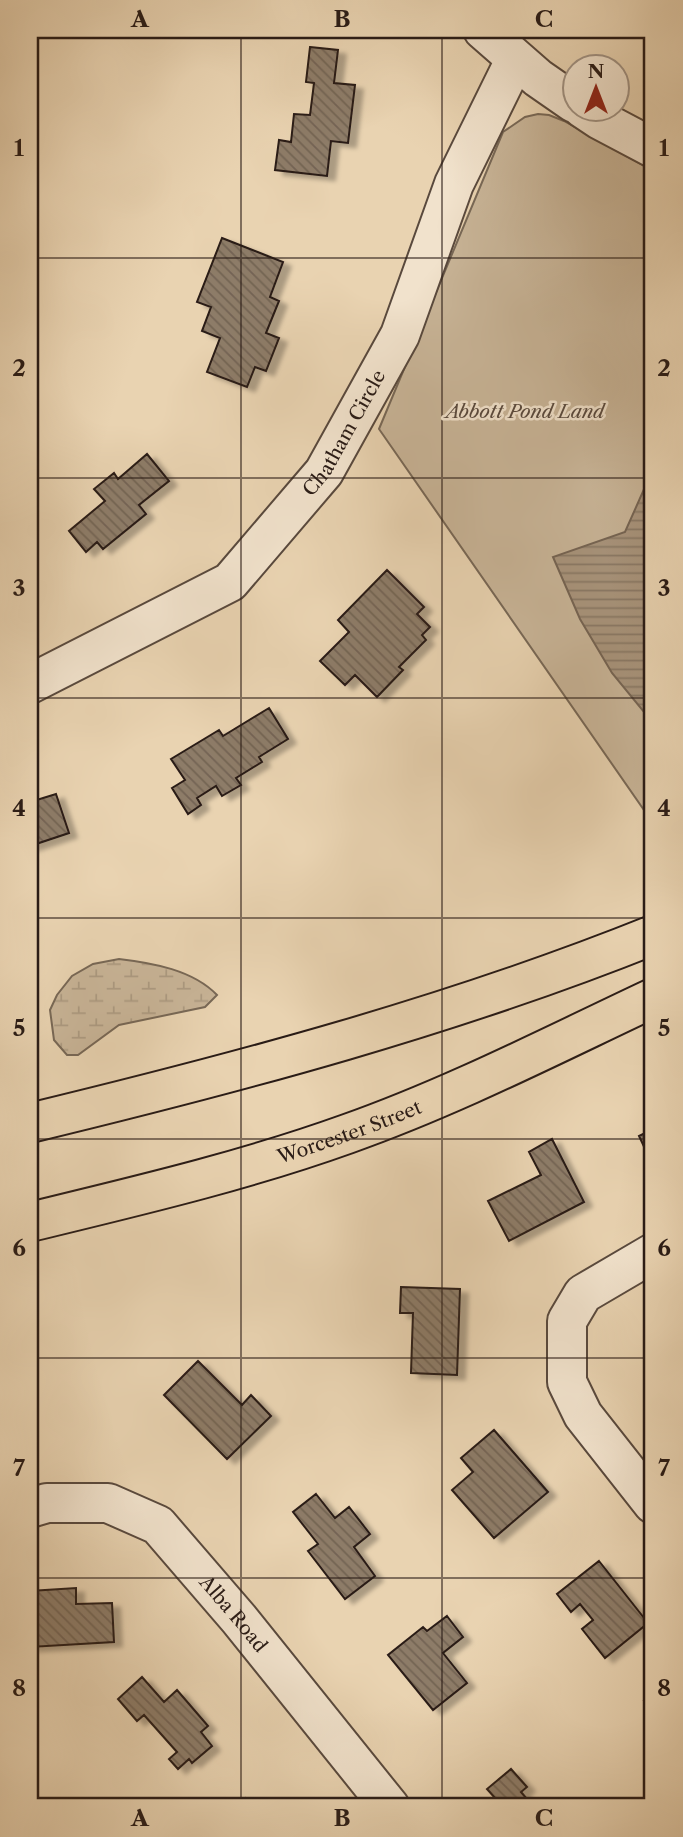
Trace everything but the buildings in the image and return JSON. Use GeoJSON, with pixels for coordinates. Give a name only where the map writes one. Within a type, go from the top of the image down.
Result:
{"type":"FeatureCollection","features":[{"type":"Feature","properties":{"kind":"highway"},"geometry":{"type":"LineString","coordinates":[[30,1123],[219,1077],[338,1044],[525,983],[653,935]]}},
{"type":"Feature","properties":{"kind":"highway","name":"Worcester Street"},"geometry":{"type":"LineString","coordinates":[[30,1222],[233,1171],[349,1134],[466,1085],[653,998]]}},
{"type":"Feature","properties":{"kind":"street"},"geometry":{"type":"LineString","coordinates":[[483,30],[515,60],[560,92]]}},
{"type":"Feature","properties":{"kind":"street","name":"Chatham Circle"},"geometry":{"type":"LineString","coordinates":[[30,684],[230,582],[324,472],[400,335],[454,184],[515,60]]}},
{"type":"Feature","properties":{"kind":"street"},"geometry":{"type":"LineString","coordinates":[[604,122],[653,148]]}},
{"type":"Feature","properties":{"kind":"street"},"geometry":{"type":"LineString","coordinates":[[653,1253],[583,1294],[567,1321],[567,1382],[583,1415],[653,1504]]}},
{"type":"Feature","properties":{"kind":"street","name":"Alba Road"},"geometry":{"type":"LineString","coordinates":[[30,1508],[47,1503],[108,1503],[158,1525],[239,1619],[390,1807]]}},
{"type":"Feature","properties":{"kind":"green space","name":"Abbott Pond Land"},"geometry":{"type":"Polygon","coordinates":[[[538,114],[560,119],[560,122],[566,122],[653,171],[653,823],[379,429],[503,132],[525,117],[538,114]]]}},
{"type":"Feature","properties":{"kind":"green space"},"geometry":{"type":"Polygon","coordinates":[[[119,959],[172,969],[196,979],[217,995],[205,1007],[119,1025],[78,1055],[67,1055],[54,1040],[50,1010],[57,995],[72,976],[93,964],[119,959]]]}},
{"type":"Feature","properties":{"kind":"shaded area"},"geometry":{"type":"Polygon","coordinates":[[[653,432],[653,723],[612,673],[580,619],[553,557],[625,532],[645,487],[653,432]]]}}]}
